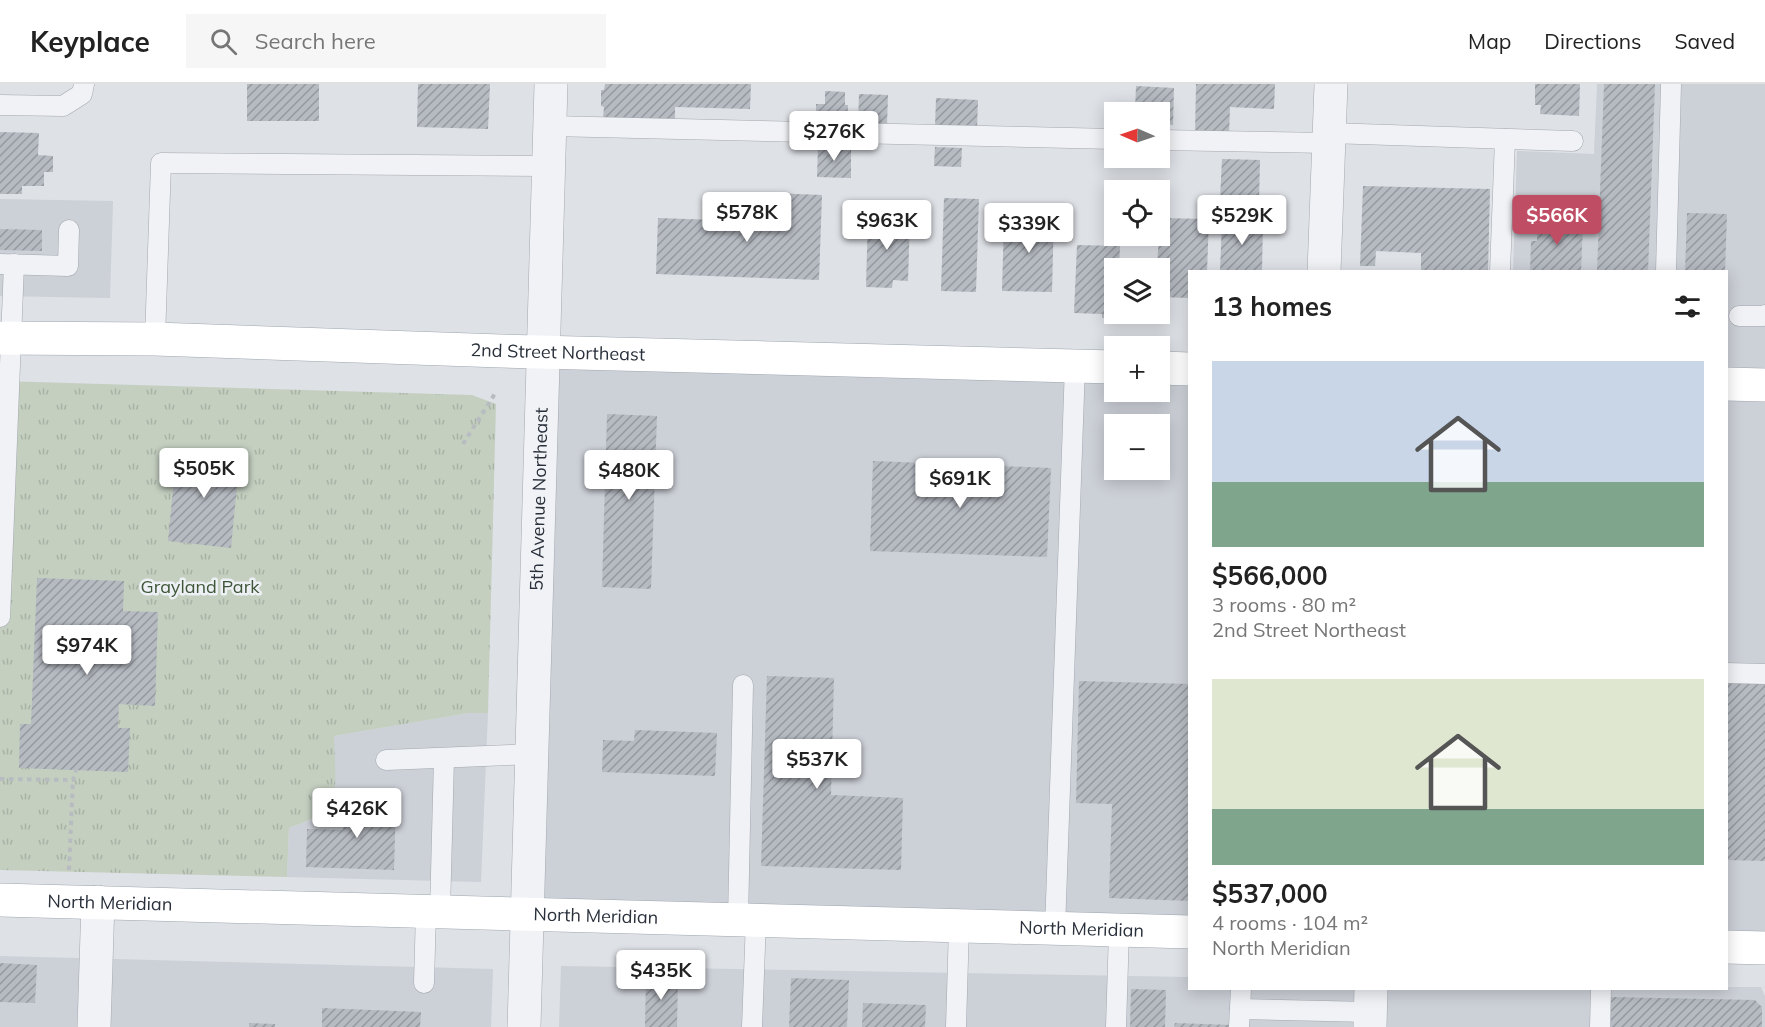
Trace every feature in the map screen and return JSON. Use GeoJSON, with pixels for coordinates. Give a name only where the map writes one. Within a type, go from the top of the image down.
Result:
{"type":"FeatureCollection","features":[{"type":"Feature","properties":{"kind":"main road","name":"2nd Street Northeast"},"geometry":{"type":"LineString","coordinates":[[5,338],[155,339],[1104,367]]}},
{"type":"Feature","properties":{"kind":"main road"},"geometry":{"type":"LineString","coordinates":[[1170,368],[1188,369]]}},
{"type":"Feature","properties":{"kind":"main road"},"geometry":{"type":"LineString","coordinates":[[1728,384],[1765,385]]}},
{"type":"Feature","properties":{"kind":"main road","name":"North Meridian"},"geometry":{"type":"LineString","coordinates":[[0,900],[1188,932]]}},
{"type":"Feature","properties":{"kind":"main road"},"geometry":{"type":"LineString","coordinates":[[1728,947],[1765,948]]}},
{"type":"Feature","properties":{"kind":"street","name":"5th Avenue Northeast"},"geometry":{"type":"LineString","coordinates":[[524,1027],[551,84]]}},
{"type":"Feature","properties":{"kind":"street"},"geometry":{"type":"LineString","coordinates":[[1324,270],[1331,84]]}},
{"type":"Feature","properties":{"kind":"street"},"geometry":{"type":"LineString","coordinates":[[94,1027],[98,903]]}},
{"type":"Feature","properties":{"kind":"lane"},"geometry":{"type":"LineString","coordinates":[[0,105],[63,106],[82,94],[84,84]]}},
{"type":"Feature","properties":{"kind":"lane"},"geometry":{"type":"LineString","coordinates":[[1666,270],[1671,84]]}},
{"type":"Feature","properties":{"kind":"lane"},"geometry":{"type":"LineString","coordinates":[[550,126],[1104,139]]}},
{"type":"Feature","properties":{"kind":"lane"},"geometry":{"type":"LineString","coordinates":[[1170,140],[1329,138],[1573,141]]}},
{"type":"Feature","properties":{"kind":"lane"},"geometry":{"type":"LineString","coordinates":[[1500,270],[1504,140]]}},
{"type":"Feature","properties":{"kind":"lane"},"geometry":{"type":"LineString","coordinates":[[155,339],[161,163],[549,166]]}},
{"type":"Feature","properties":{"kind":"lane"},"geometry":{"type":"LineString","coordinates":[[0,617],[7,264],[68,266],[69,230]]}},
{"type":"Feature","properties":{"kind":"lane"},"geometry":{"type":"LineString","coordinates":[[1739,316],[1765,315]]}},
{"type":"Feature","properties":{"kind":"lane"},"geometry":{"type":"LineString","coordinates":[[1055,929],[1075,366]]}},
{"type":"Feature","properties":{"kind":"lane"},"geometry":{"type":"LineString","coordinates":[[1728,673],[1765,674]]}},
{"type":"Feature","properties":{"kind":"lane"},"geometry":{"type":"LineString","coordinates":[[743,685],[747,920],[752,1027]]}},
{"type":"Feature","properties":{"kind":"lane"},"geometry":{"type":"LineString","coordinates":[[386,760],[532,754]]}},
{"type":"Feature","properties":{"kind":"lane"},"geometry":{"type":"LineString","coordinates":[[424,983],[433,912],[444,758]]}},
{"type":"Feature","properties":{"kind":"lane"},"geometry":{"type":"LineString","coordinates":[[956,1027],[959,926]]}},
{"type":"Feature","properties":{"kind":"lane"},"geometry":{"type":"LineString","coordinates":[[1116,1027],[1119,931]]}},
{"type":"Feature","properties":{"kind":"lane"},"geometry":{"type":"LineString","coordinates":[[1241,990],[1240,1018],[1370,1009]]}},
{"type":"Feature","properties":{"kind":"lane"},"geometry":{"type":"LineString","coordinates":[[1600,1027],[1602,990]]}},
{"type":"Feature","properties":{"kind":"path"},"geometry":{"type":"LineString","coordinates":[[463,444],[496,392]]}},
{"type":"Feature","properties":{"kind":"path"},"geometry":{"type":"LineString","coordinates":[[68,879],[73,780],[76,770]]}},
{"type":"Feature","properties":{"kind":"path"},"geometry":{"type":"LineString","coordinates":[[0,778],[73,780]]}},
{"type":"Feature","properties":{"kind":"shaded area"},"geometry":{"type":"Polygon","coordinates":[[[1597,84],[1765,84],[1765,948],[1728,947],[1728,270],[1513,270],[1517,151],[1594,154],[1597,84]]]}},
{"type":"Feature","properties":{"kind":"shaded area"},"geometry":{"type":"Polygon","coordinates":[[[0,199],[113,201],[110,298],[0,296],[0,199]]]}},
{"type":"Feature","properties":{"kind":"shaded area"},"geometry":{"type":"Polygon","coordinates":[[[545,353],[1104,367],[1104,402],[1170,402],[1170,368],[1188,369],[1188,932],[527,914],[545,353]]]}},
{"type":"Feature","properties":{"kind":"shaded area"},"geometry":{"type":"Polygon","coordinates":[[[469,713],[488,713],[481,882],[287,877],[289,828],[316,818],[332,802],[334,736],[469,713]]]}},
{"type":"Feature","properties":{"kind":"shaded area"},"geometry":{"type":"Polygon","coordinates":[[[0,956],[493,969],[491,1027],[0,1027],[0,956]]]}},
{"type":"Feature","properties":{"kind":"shaded area"},"geometry":{"type":"Polygon","coordinates":[[[561,966],[1188,977],[1188,990],[1728,990],[1728,987],[1761,987],[1765,996],[1765,1027],[559,1027],[561,966]]]}},
{"type":"Feature","properties":{"kind":"green space","name":"Grayland Park"},"geometry":{"type":"Polygon","coordinates":[[[0,381],[472,395],[496,404],[488,713],[469,713],[334,736],[335,780],[332,802],[319,815],[289,828],[287,877],[0,870],[0,381]]]}},
{"type":"Feature","properties":{"kind":"building"},"geometry":{"type":"Polygon","coordinates":[[[247,84],[319,84],[319,121],[247,121],[247,84]]]}},
{"type":"Feature","properties":{"kind":"building"},"geometry":{"type":"Polygon","coordinates":[[[418,84],[490,84],[488,129],[417,127],[418,84]]]}},
{"type":"Feature","properties":{"kind":"building"},"geometry":{"type":"Polygon","coordinates":[[[605,84],[751,84],[750,109],[675,107],[675,121],[603,118],[601,90],[604,90],[605,84]]]}},
{"type":"Feature","properties":{"kind":"building"},"geometry":{"type":"Polygon","coordinates":[[[1196,84],[1275,84],[1274,109],[1230,107],[1229,136],[1195,135],[1196,84]]]}},
{"type":"Feature","properties":{"kind":"building"},"geometry":{"type":"Polygon","coordinates":[[[1535,84],[1580,84],[1579,116],[1540,114],[1541,105],[1535,105],[1535,84]]]}},
{"type":"Feature","properties":{"kind":"building"},"geometry":{"type":"Polygon","coordinates":[[[1604,84],[1655,84],[1648,270],[1597,270],[1604,84]]]}},
{"type":"Feature","properties":{"kind":"building"},"geometry":{"type":"Polygon","coordinates":[[[1136,86],[1174,88],[1173,125],[1170,125],[1170,102],[1135,102],[1136,86]]]}},
{"type":"Feature","properties":{"kind":"building"},"geometry":{"type":"Polygon","coordinates":[[[825,91],[845,92],[845,105],[848,105],[847,128],[816,127],[816,104],[825,104],[825,91]]]}},
{"type":"Feature","properties":{"kind":"building"},"geometry":{"type":"Polygon","coordinates":[[[859,94],[888,95],[887,125],[858,124],[859,94]]]}},
{"type":"Feature","properties":{"kind":"building"},"geometry":{"type":"Polygon","coordinates":[[[936,98],[978,100],[977,130],[935,128],[936,98]]]}},
{"type":"Feature","properties":{"kind":"building"},"geometry":{"type":"Polygon","coordinates":[[[0,132],[39,133],[38,155],[53,156],[53,172],[44,172],[44,186],[22,186],[22,194],[0,194],[0,132]]]}},
{"type":"Feature","properties":{"kind":"building"},"geometry":{"type":"Polygon","coordinates":[[[818,146],[851,146],[851,178],[817,177],[818,146]]]}},
{"type":"Feature","properties":{"kind":"building"},"geometry":{"type":"Polygon","coordinates":[[[935,147],[962,148],[961,167],[934,166],[935,147]]]}},
{"type":"Feature","properties":{"kind":"building"},"geometry":{"type":"Polygon","coordinates":[[[1222,159],[1260,160],[1259,202],[1220,200],[1222,159]]]}},
{"type":"Feature","properties":{"kind":"building"},"geometry":{"type":"Polygon","coordinates":[[[1363,186],[1490,189],[1488,270],[1421,270],[1421,253],[1376,251],[1375,266],[1360,266],[1363,186]]]}},
{"type":"Feature","properties":{"kind":"building"},"geometry":{"type":"Polygon","coordinates":[[[771,193],[822,195],[819,280],[656,274],[658,218],[770,222],[771,193]]]}},
{"type":"Feature","properties":{"kind":"building"},"geometry":{"type":"Polygon","coordinates":[[[944,198],[979,199],[976,292],[941,291],[944,198]]]}},
{"type":"Feature","properties":{"kind":"building"},"geometry":{"type":"Polygon","coordinates":[[[1223,202],[1238,203],[1237,219],[1222,218],[1223,202]]]}},
{"type":"Feature","properties":{"kind":"building"},"geometry":{"type":"Polygon","coordinates":[[[1687,213],[1727,214],[1725,270],[1685,270],[1687,213]]]}},
{"type":"Feature","properties":{"kind":"building"},"geometry":{"type":"Polygon","coordinates":[[[1027,214],[1054,215],[1052,292],[1002,291],[1004,220],[1026,221],[1027,214]]]}},
{"type":"Feature","properties":{"kind":"building"},"geometry":{"type":"Polygon","coordinates":[[[1538,214],[1560,214],[1560,223],[1583,224],[1581,270],[1530,270],[1531,241],[1537,241],[1538,214]]]}},
{"type":"Feature","properties":{"kind":"building"},"geometry":{"type":"Polygon","coordinates":[[[868,216],[910,218],[908,281],[893,280],[892,288],[866,287],[868,216]]]}},
{"type":"Feature","properties":{"kind":"building"},"geometry":{"type":"Polygon","coordinates":[[[1170,218],[1209,219],[1207,270],[1188,270],[1188,298],[1170,297],[1170,258],[1158,258],[1158,246],[1170,246],[1170,218]]]}},
{"type":"Feature","properties":{"kind":"building"},"geometry":{"type":"Polygon","coordinates":[[[1222,220],[1263,221],[1262,270],[1220,270],[1222,220]]]}},
{"type":"Feature","properties":{"kind":"building"},"geometry":{"type":"Polygon","coordinates":[[[0,229],[42,230],[42,251],[0,250],[0,229]]]}},
{"type":"Feature","properties":{"kind":"building"},"geometry":{"type":"Polygon","coordinates":[[[1077,245],[1120,246],[1119,258],[1104,258],[1104,318],[1102,314],[1074,313],[1077,245]]]}},
{"type":"Feature","properties":{"kind":"building"},"geometry":{"type":"Polygon","coordinates":[[[607,414],[657,416],[651,589],[602,587],[607,414]]]}},
{"type":"Feature","properties":{"kind":"building"},"geometry":{"type":"Polygon","coordinates":[[[177,450],[240,456],[231,548],[168,541],[177,450]]]}},
{"type":"Feature","properties":{"kind":"building"},"geometry":{"type":"Polygon","coordinates":[[[873,461],[1051,468],[1047,557],[870,551],[873,461]]]}},
{"type":"Feature","properties":{"kind":"building"},"geometry":{"type":"Polygon","coordinates":[[[37,578],[124,581],[123,611],[158,612],[155,706],[119,704],[118,728],[130,728],[128,772],[19,768],[20,724],[31,724],[37,578]]]}},
{"type":"Feature","properties":{"kind":"building"},"geometry":{"type":"Polygon","coordinates":[[[767,676],[834,678],[831,795],[903,798],[901,870],[761,866],[767,676]]]}},
{"type":"Feature","properties":{"kind":"building"},"geometry":{"type":"Polygon","coordinates":[[[1079,681],[1188,684],[1188,901],[1109,898],[1112,804],[1076,803],[1079,681]]]}},
{"type":"Feature","properties":{"kind":"building"},"geometry":{"type":"Polygon","coordinates":[[[1728,681],[1765,682],[1765,861],[1728,860],[1728,681]]]}},
{"type":"Feature","properties":{"kind":"building"},"geometry":{"type":"Polygon","coordinates":[[[635,730],[717,733],[715,776],[602,772],[603,740],[634,741],[635,730]]]}},
{"type":"Feature","properties":{"kind":"building"},"geometry":{"type":"Polygon","coordinates":[[[344,800],[396,801],[394,870],[306,867],[307,829],[343,830],[344,800]]]}},
{"type":"Feature","properties":{"kind":"building"},"geometry":{"type":"Polygon","coordinates":[[[0,963],[37,965],[35,1003],[0,1002],[0,963]]]}},
{"type":"Feature","properties":{"kind":"building"},"geometry":{"type":"Polygon","coordinates":[[[646,975],[678,976],[677,1027],[645,1027],[646,975]]]}},
{"type":"Feature","properties":{"kind":"building"},"geometry":{"type":"Polygon","coordinates":[[[791,978],[849,980],[847,1027],[789,1027],[791,978]]]}},
{"type":"Feature","properties":{"kind":"building"},"geometry":{"type":"Polygon","coordinates":[[[1131,989],[1166,990],[1165,1027],[1130,1027],[1131,989]]]}},
{"type":"Feature","properties":{"kind":"building"},"geometry":{"type":"Polygon","coordinates":[[[1611,997],[1755,1000],[1762,1007],[1762,1027],[1611,1027],[1611,997]]]}},
{"type":"Feature","properties":{"kind":"building"},"geometry":{"type":"Polygon","coordinates":[[[863,1003],[926,1005],[925,1027],[862,1027],[863,1003]]]}},
{"type":"Feature","properties":{"kind":"building"},"geometry":{"type":"Polygon","coordinates":[[[322,1008],[421,1012],[420,1027],[322,1027],[322,1008]]]}},
{"type":"Feature","properties":{"kind":"building"},"geometry":{"type":"Polygon","coordinates":[[[249,1023],[275,1024],[275,1027],[249,1027],[249,1023]]]}},
{"type":"Feature","properties":{"kind":"building"},"geometry":{"type":"Polygon","coordinates":[[[1175,1023],[1233,1025],[1233,1027],[1174,1027],[1175,1023]]]}}]}
